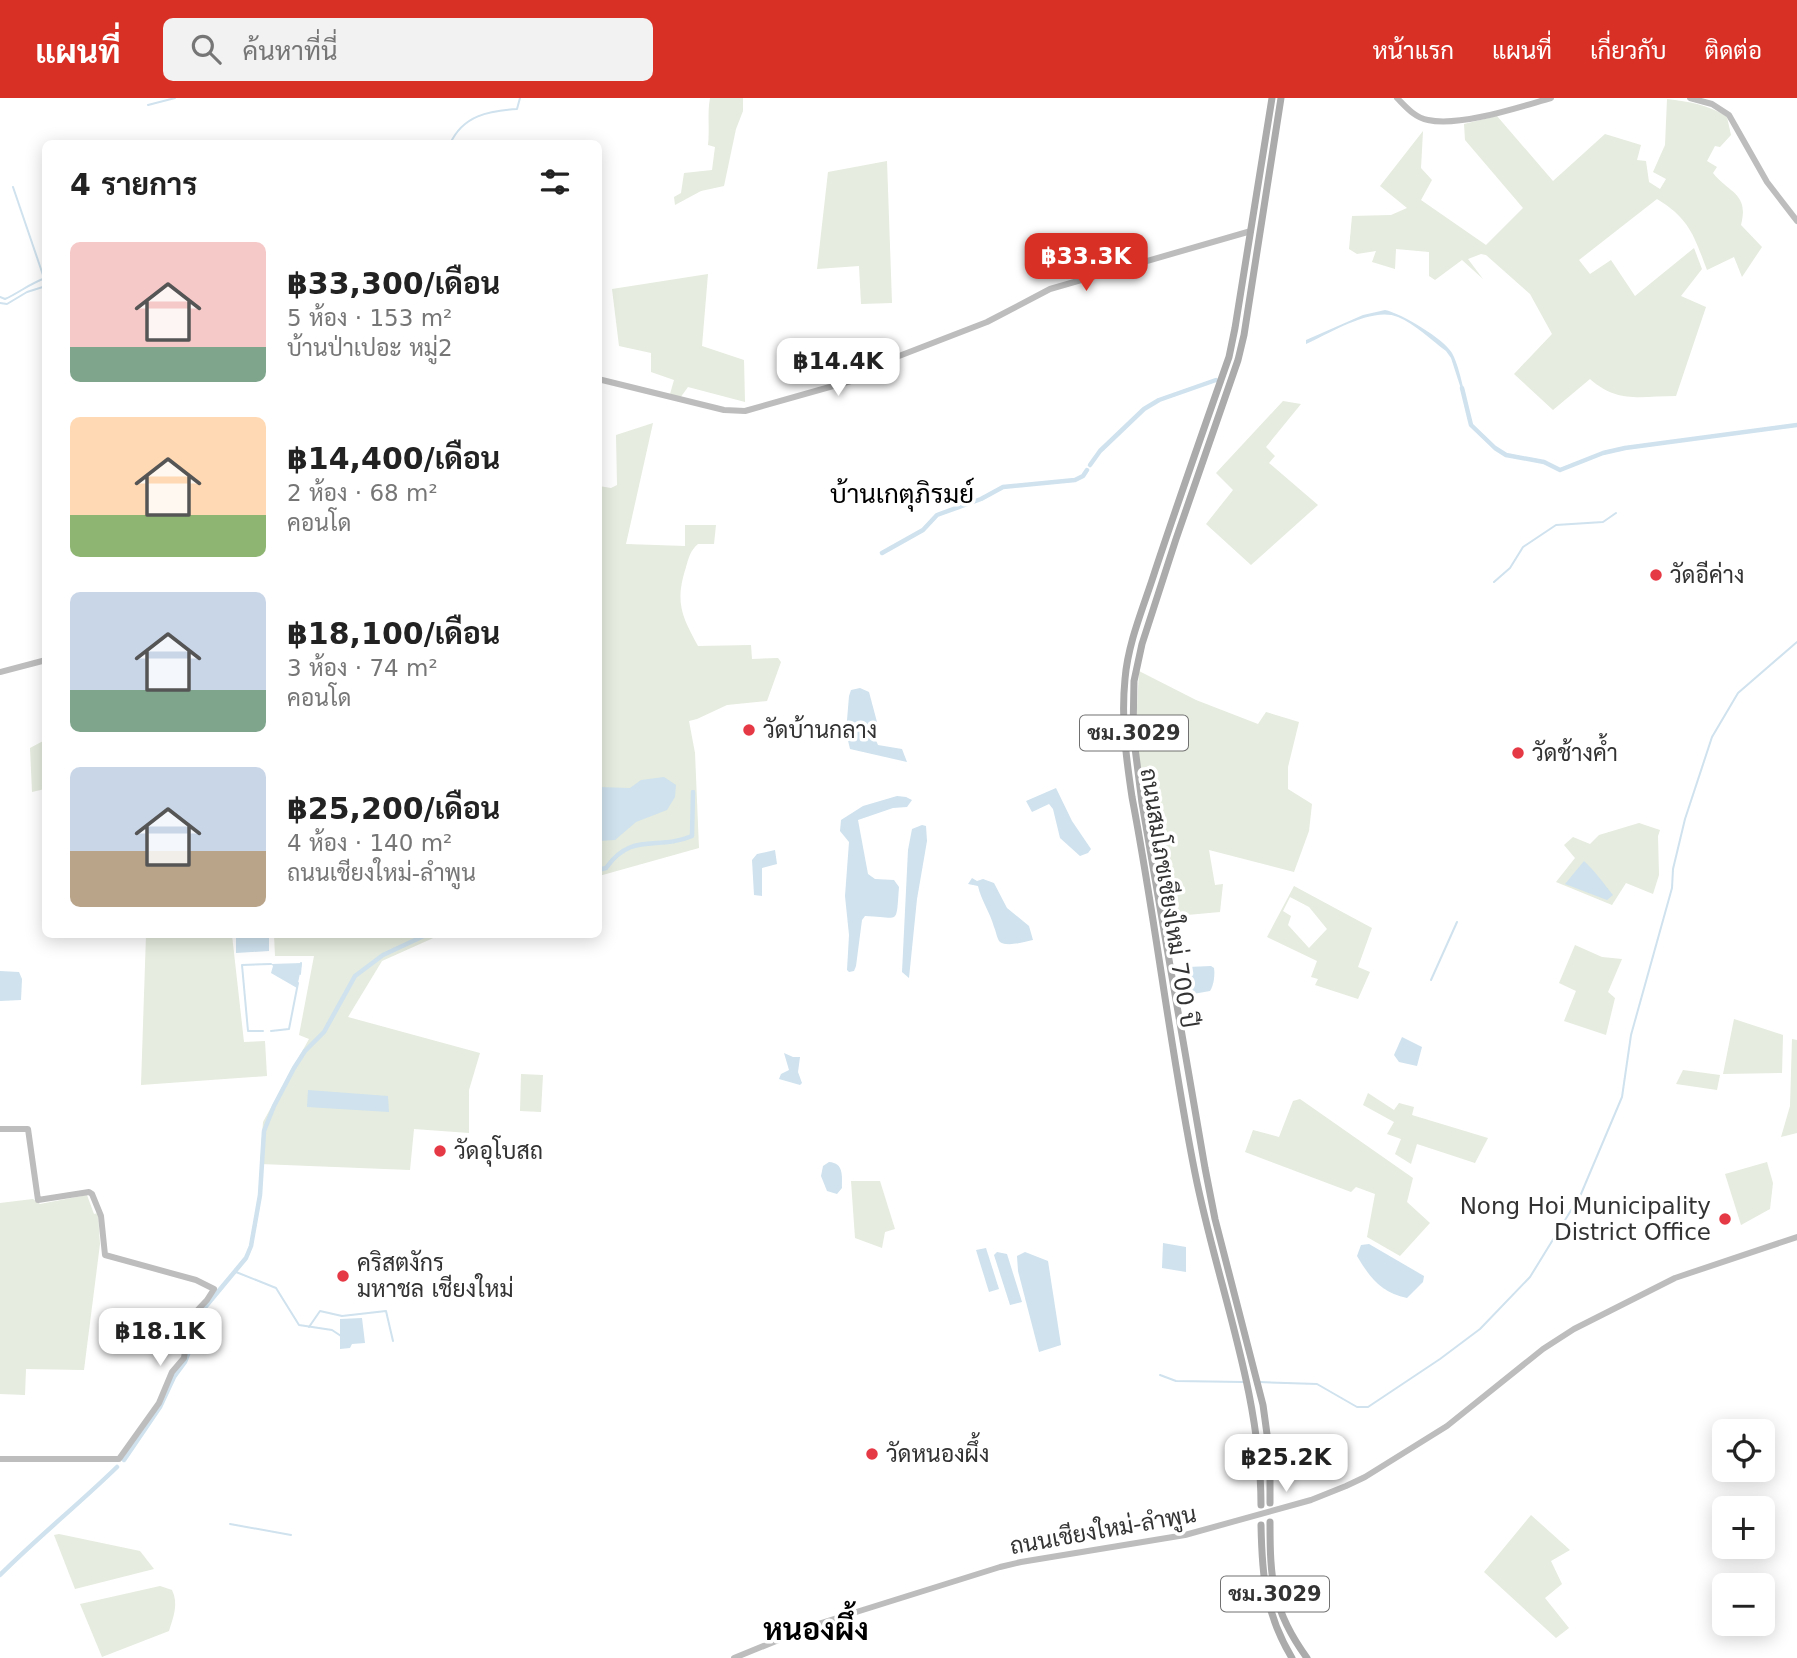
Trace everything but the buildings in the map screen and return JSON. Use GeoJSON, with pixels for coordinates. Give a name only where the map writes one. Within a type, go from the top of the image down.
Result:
{"type":"FeatureCollection","features":[{"type":"Feature","properties":{"kind":"main road","name":"ถนนสมโภชเชียงใหม่ 700 ปี"},"geometry":{"type":"LineString","coordinates":[[1261,1505],[1259,1441],[1195,1174],[1132,797],[1123,715],[1125,677],[1130,651],[1229,357],[1272,98]]}},
{"type":"Feature","properties":{"kind":"main road","name":"ถนนสมโภชเชียงใหม่ 700 ปี"},"geometry":{"type":"LineString","coordinates":[[1270,1503],[1270,1456],[1258,1388],[1215,1219],[1188,1080],[1137,767],[1133,701],[1134,681],[1142,644],[1175,539],[1238,360],[1281,98]]}},
{"type":"Feature","properties":{"kind":"main road","name":"ชม.3029"},"geometry":{"type":"LineString","coordinates":[[1270,1522],[1272,1586],[1288,1630],[1307,1658]]}},
{"type":"Feature","properties":{"kind":"main road","name":"ชม.3029"},"geometry":{"type":"LineString","coordinates":[[1261,1525],[1266,1598],[1281,1639],[1292,1658]]}},
{"type":"Feature","properties":{"kind":"street"},"geometry":{"type":"LineString","coordinates":[[1397,98],[1416,115],[1427,120],[1442,121],[1466,120],[1551,98]]}},
{"type":"Feature","properties":{"kind":"street"},"geometry":{"type":"LineString","coordinates":[[1690,98],[1712,104],[1729,115],[1767,183],[1797,221]]}},
{"type":"Feature","properties":{"kind":"street"},"geometry":{"type":"LineString","coordinates":[[602,380],[724,410],[745,411],[865,377],[899,356],[987,322],[1050,289],[1251,231]]}},
{"type":"Feature","properties":{"kind":"street"},"geometry":{"type":"LineString","coordinates":[[0,672],[42,661]]}},
{"type":"Feature","properties":{"kind":"street"},"geometry":{"type":"LineString","coordinates":[[0,1129],[29,1129],[38,1200],[89,1192],[92,1194],[102,1216],[105,1255],[196,1280],[214,1289],[190,1318],[184,1358],[172,1372],[159,1403],[120,1459],[0,1459]]}},
{"type":"Feature","properties":{"kind":"street","name":"ถนนเชียงใหม่-ลำพูน"},"geometry":{"type":"LineString","coordinates":[[734,1658],[818,1624],[1000,1567],[1185,1535],[1311,1500],[1365,1477],[1447,1426],[1543,1349],[1574,1329],[1675,1278],[1797,1237]]}},
{"type":"Feature","properties":{"kind":"shaded area"},"geometry":{"type":"Polygon","coordinates":[[[710,98],[743,98],[743,111],[736,129],[724,186],[701,191],[675,205],[674,197],[681,193],[684,173],[712,170],[715,147],[708,145],[710,98]]]}},
{"type":"Feature","properties":{"kind":"shaded area"},"geometry":{"type":"Polygon","coordinates":[[[1667,99],[1705,106],[1727,117],[1731,135],[1720,147],[1715,146],[1707,161],[1717,167],[1713,173],[1740,200],[1743,214],[1741,225],[1762,247],[1742,277],[1734,257],[1707,270],[1690,229],[1677,214],[1657,199],[1579,260],[1590,274],[1611,260],[1635,296],[1694,248],[1702,269],[1681,296],[1706,307],[1676,396],[1630,397],[1610,392],[1590,379],[1553,410],[1514,374],[1552,334],[1530,294],[1486,255],[1468,259],[1483,279],[1462,260],[1435,280],[1429,276],[1429,252],[1396,249],[1395,269],[1372,262],[1376,251],[1357,254],[1349,249],[1352,216],[1391,215],[1407,208],[1380,186],[1423,131],[1421,168],[1432,180],[1421,200],[1486,245],[1523,208],[1465,140],[1464,124],[1497,116],[1553,181],[1605,134],[1641,145],[1637,160],[1646,161],[1649,182],[1660,189],[1666,179],[1653,172],[1665,145],[1667,99]]]}},
{"type":"Feature","properties":{"kind":"shaded area"},"geometry":{"type":"Polygon","coordinates":[[[887,161],[892,303],[861,304],[859,266],[817,269],[828,172],[887,161]]]}},
{"type":"Feature","properties":{"kind":"shaded area"},"geometry":{"type":"Polygon","coordinates":[[[708,274],[702,346],[744,360],[745,402],[688,387],[680,398],[670,394],[674,380],[651,372],[651,353],[619,346],[612,289],[708,274]]]}},
{"type":"Feature","properties":{"kind":"shaded area"},"geometry":{"type":"Polygon","coordinates":[[[1283,401],[1301,404],[1266,447],[1275,456],[1269,463],[1318,505],[1251,565],[1206,524],[1233,490],[1216,473],[1283,401]]]}},
{"type":"Feature","properties":{"kind":"shaded area"},"geometry":{"type":"Polygon","coordinates":[[[653,423],[626,544],[685,546],[685,525],[716,525],[714,544],[698,544],[691,552],[681,590],[681,608],[698,646],[751,645],[752,659],[778,658],[781,662],[767,701],[727,705],[689,721],[695,753],[699,848],[602,875],[602,486],[611,488],[617,485],[616,435],[653,423]]]}},
{"type":"Feature","properties":{"kind":"shaded area"},"geometry":{"type":"Polygon","coordinates":[[[1139,671],[1196,700],[1258,724],[1266,712],[1299,722],[1288,767],[1288,789],[1312,804],[1309,831],[1294,872],[1209,850],[1215,885],[1223,884],[1220,912],[1165,917],[1138,756],[1136,727],[1139,671]]]}},
{"type":"Feature","properties":{"kind":"shaded area"},"geometry":{"type":"Polygon","coordinates":[[[42,742],[42,790],[32,792],[30,748],[42,742]]]}},
{"type":"Feature","properties":{"kind":"shaded area"},"geometry":{"type":"Polygon","coordinates":[[[1639,823],[1660,830],[1659,875],[1653,894],[1626,883],[1612,905],[1556,882],[1575,858],[1564,845],[1573,837],[1590,844],[1599,835],[1639,823]]]}},
{"type":"Feature","properties":{"kind":"shaded area"},"geometry":{"type":"Polygon","coordinates":[[[1294,886],[1372,928],[1358,967],[1370,972],[1358,999],[1315,985],[1318,979],[1311,977],[1317,961],[1267,937],[1294,886]],[[1290,897],[1283,911],[1291,916],[1288,925],[1309,948],[1327,929],[1309,907],[1290,897]]]}},
{"type":"Feature","properties":{"kind":"shaded area"},"geometry":{"type":"Polygon","coordinates":[[[146,938],[232,938],[244,1042],[265,1041],[267,1076],[141,1085],[146,938]]]}},
{"type":"Feature","properties":{"kind":"shaded area"},"geometry":{"type":"Polygon","coordinates":[[[274,938],[433,938],[382,961],[348,1017],[480,1053],[469,1090],[469,1133],[414,1129],[410,1170],[260,1164],[263,1122],[309,1039],[299,1035],[314,956],[275,956],[274,938]]]}},
{"type":"Feature","properties":{"kind":"shaded area"},"geometry":{"type":"Polygon","coordinates":[[[1575,945],[1602,957],[1622,959],[1608,992],[1615,998],[1606,1035],[1564,1021],[1576,991],[1559,983],[1575,945]]]}},
{"type":"Feature","properties":{"kind":"shaded area"},"geometry":{"type":"Polygon","coordinates":[[[1734,1019],[1783,1035],[1782,1073],[1723,1074],[1734,1019]]]}},
{"type":"Feature","properties":{"kind":"shaded area"},"geometry":{"type":"Polygon","coordinates":[[[1792,1039],[1797,1040],[1797,1133],[1781,1137],[1790,1106],[1792,1039]]]}},
{"type":"Feature","properties":{"kind":"shaded area"},"geometry":{"type":"Polygon","coordinates":[[[1683,1070],[1720,1075],[1717,1090],[1676,1084],[1683,1070]]]}},
{"type":"Feature","properties":{"kind":"shaded area"},"geometry":{"type":"Polygon","coordinates":[[[521,1074],[543,1075],[541,1112],[520,1111],[521,1074]]]}},
{"type":"Feature","properties":{"kind":"shaded area"},"geometry":{"type":"Polygon","coordinates":[[[1368,1093],[1394,1110],[1399,1103],[1414,1107],[1412,1115],[1488,1138],[1475,1163],[1417,1144],[1411,1164],[1395,1154],[1401,1139],[1387,1134],[1394,1122],[1363,1105],[1368,1093]]]}},
{"type":"Feature","properties":{"kind":"shaded area"},"geometry":{"type":"Polygon","coordinates":[[[1300,1099],[1413,1178],[1407,1202],[1430,1223],[1400,1256],[1367,1237],[1375,1194],[1356,1187],[1351,1192],[1245,1152],[1253,1130],[1279,1137],[1293,1101],[1300,1099]]]}},
{"type":"Feature","properties":{"kind":"shaded area"},"geometry":{"type":"Polygon","coordinates":[[[1767,1162],[1773,1183],[1770,1209],[1741,1225],[1725,1174],[1767,1162]]]}},
{"type":"Feature","properties":{"kind":"shaded area"},"geometry":{"type":"Polygon","coordinates":[[[851,1181],[880,1181],[895,1229],[885,1232],[882,1248],[855,1238],[851,1181]]]}},
{"type":"Feature","properties":{"kind":"shaded area"},"geometry":{"type":"Polygon","coordinates":[[[87,1195],[94,1214],[98,1213],[100,1244],[84,1370],[26,1369],[25,1395],[0,1394],[0,1203],[33,1199],[40,1204],[87,1195]]]}},
{"type":"Feature","properties":{"kind":"shaded area"},"geometry":{"type":"Polygon","coordinates":[[[1531,1515],[1570,1550],[1551,1561],[1562,1584],[1545,1598],[1569,1628],[1556,1638],[1484,1572],[1531,1515]]]}},
{"type":"Feature","properties":{"kind":"shaded area"},"geometry":{"type":"Polygon","coordinates":[[[54,1535],[140,1551],[154,1569],[75,1589],[54,1535]]]}},
{"type":"Feature","properties":{"kind":"shaded area"},"geometry":{"type":"Polygon","coordinates":[[[160,1586],[172,1590],[175,1600],[169,1631],[102,1657],[80,1604],[160,1586]]]}},
{"type":"Feature","properties":{"kind":"water"},"geometry":{"type":"Polygon","coordinates":[[[1385,310],[1422,327],[1447,347],[1456,362],[1464,391],[1462,392],[1451,358],[1446,351],[1398,317],[1376,315],[1364,318],[1306,344],[1306,340],[1363,315],[1385,310]]]}},
{"type":"Feature","properties":{"kind":"water"},"geometry":{"type":"Polygon","coordinates":[[[860,688],[869,692],[877,722],[874,736],[878,745],[902,749],[907,762],[850,749],[846,732],[849,696],[851,690],[860,688]]]}},
{"type":"Feature","properties":{"kind":"water"},"geometry":{"type":"Polygon","coordinates":[[[664,777],[676,785],[675,797],[667,810],[636,822],[615,840],[602,841],[602,787],[630,788],[641,780],[664,777]]]}},
{"type":"Feature","properties":{"kind":"water"},"geometry":{"type":"Polygon","coordinates":[[[1056,788],[1072,821],[1091,849],[1088,853],[1080,856],[1060,838],[1053,809],[1049,804],[1032,812],[1026,801],[1056,788]]]}},
{"type":"Feature","properties":{"kind":"water"},"geometry":{"type":"Polygon","coordinates":[[[897,796],[912,800],[907,807],[893,808],[858,820],[868,874],[875,879],[894,880],[899,887],[894,917],[865,916],[862,920],[856,966],[854,971],[849,972],[845,896],[849,842],[840,831],[841,820],[863,806],[897,796]]]}},
{"type":"Feature","properties":{"kind":"water"},"geometry":{"type":"Polygon","coordinates":[[[926,826],[927,841],[917,899],[909,978],[902,972],[908,850],[912,829],[926,826]]]}},
{"type":"Feature","properties":{"kind":"water"},"geometry":{"type":"Polygon","coordinates":[[[775,850],[777,864],[762,868],[762,896],[754,895],[752,860],[757,854],[775,850]]]}},
{"type":"Feature","properties":{"kind":"water"},"geometry":{"type":"Polygon","coordinates":[[[1584,861],[1613,895],[1607,900],[1565,884],[1584,861]]]}},
{"type":"Feature","properties":{"kind":"water"},"geometry":{"type":"Polygon","coordinates":[[[972,878],[994,883],[1007,908],[1029,926],[1033,940],[1011,944],[1000,942],[978,886],[968,884],[972,878]]]}},
{"type":"Feature","properties":{"kind":"water"},"geometry":{"type":"Polygon","coordinates":[[[236,938],[269,938],[269,951],[236,953],[236,938]]]}},
{"type":"Feature","properties":{"kind":"water"},"geometry":{"type":"Polygon","coordinates":[[[302,963],[297,988],[271,973],[271,964],[302,963]]]}},
{"type":"Feature","properties":{"kind":"water"},"geometry":{"type":"Polygon","coordinates":[[[1211,966],[1214,973],[1210,991],[1193,994],[1188,985],[1188,967],[1211,966]]]}},
{"type":"Feature","properties":{"kind":"water"},"geometry":{"type":"Polygon","coordinates":[[[0,971],[19,972],[22,979],[21,1000],[0,1001],[0,971]]]}},
{"type":"Feature","properties":{"kind":"water"},"geometry":{"type":"Polygon","coordinates":[[[1402,1037],[1422,1047],[1417,1066],[1399,1062],[1394,1055],[1402,1037]]]}},
{"type":"Feature","properties":{"kind":"water"},"geometry":{"type":"Polygon","coordinates":[[[784,1053],[800,1057],[800,1085],[779,1079],[781,1074],[789,1070],[784,1053]]]}},
{"type":"Feature","properties":{"kind":"water"},"geometry":{"type":"Polygon","coordinates":[[[308,1090],[388,1096],[389,1112],[307,1107],[308,1090]]]}},
{"type":"Feature","properties":{"kind":"water"},"geometry":{"type":"Polygon","coordinates":[[[829,1162],[837,1165],[841,1171],[842,1188],[837,1194],[827,1191],[821,1176],[823,1166],[829,1162]]]}},
{"type":"Feature","properties":{"kind":"water"},"geometry":{"type":"Polygon","coordinates":[[[1163,1243],[1186,1247],[1186,1272],[1162,1268],[1163,1243]]]}},
{"type":"Feature","properties":{"kind":"water"},"geometry":{"type":"Polygon","coordinates":[[[1369,1244],[1424,1276],[1423,1282],[1407,1298],[1384,1288],[1367,1271],[1357,1256],[1361,1245],[1369,1244]]]}},
{"type":"Feature","properties":{"kind":"water"},"geometry":{"type":"Polygon","coordinates":[[[986,1248],[999,1289],[989,1292],[976,1250],[986,1248]]]}},
{"type":"Feature","properties":{"kind":"water"},"geometry":{"type":"Polygon","coordinates":[[[997,1252],[1007,1254],[1022,1302],[1010,1305],[994,1255],[997,1252]]]}},
{"type":"Feature","properties":{"kind":"water"},"geometry":{"type":"Polygon","coordinates":[[[1025,1252],[1048,1261],[1061,1345],[1039,1352],[1018,1271],[1017,1256],[1025,1252]]]}},
{"type":"Feature","properties":{"kind":"water"},"geometry":{"type":"Polygon","coordinates":[[[362,1318],[365,1343],[340,1349],[340,1319],[362,1318]]]}},
{"type":"Feature","properties":{"kind":"waterway"},"geometry":{"type":"LineString","coordinates":[[148,105],[175,98]]}},
{"type":"Feature","properties":{"kind":"waterway"},"geometry":{"type":"LineString","coordinates":[[452,140],[462,127],[478,116],[517,109],[520,98]]}},
{"type":"Feature","properties":{"kind":"waterway"},"geometry":{"type":"LineString","coordinates":[[13,187],[42,272]]}},
{"type":"Feature","properties":{"kind":"waterway"},"geometry":{"type":"LineString","coordinates":[[0,297],[5,299],[42,280]]}},
{"type":"Feature","properties":{"kind":"waterway"},"geometry":{"type":"LineString","coordinates":[[0,303],[7,304],[27,292],[42,287]]}},
{"type":"Feature","properties":{"kind":"waterway"},"geometry":{"type":"LineString","coordinates":[[1090,465],[1100,451],[1144,409],[1159,400],[1216,380]]}},
{"type":"Feature","properties":{"kind":"waterway"},"geometry":{"type":"LineString","coordinates":[[1462,388],[1471,425],[1495,448],[1506,455],[1544,462],[1560,470],[1603,453],[1625,448],[1797,425]]}},
{"type":"Feature","properties":{"kind":"waterway"},"geometry":{"type":"LineString","coordinates":[[882,553],[923,530],[937,515],[981,499],[1003,487],[1075,480],[1087,470]]}},
{"type":"Feature","properties":{"kind":"waterway"},"geometry":{"type":"LineString","coordinates":[[1494,582],[1510,568],[1523,547],[1556,525],[1603,522],[1616,513]]}},
{"type":"Feature","properties":{"kind":"waterway"},"geometry":{"type":"LineString","coordinates":[[1259,1382],[1317,1384],[1357,1407],[1368,1407],[1480,1329],[1530,1277],[1581,1194],[1622,1097],[1631,1035],[1672,888],[1673,869],[1685,819],[1712,737],[1738,693],[1797,642]]}},
{"type":"Feature","properties":{"kind":"waterway"},"geometry":{"type":"LineString","coordinates":[[602,869],[625,849],[692,836],[693,792]]}},
{"type":"Feature","properties":{"kind":"waterway"},"geometry":{"type":"LineString","coordinates":[[1431,980],[1457,922]]}},
{"type":"Feature","properties":{"kind":"waterway"},"geometry":{"type":"LineString","coordinates":[[124,1460],[160,1407],[174,1377],[185,1362],[197,1317],[246,1258],[251,1246],[260,1195],[264,1131],[294,1068],[305,1051],[324,1032],[355,976],[383,955],[419,938]]}},
{"type":"Feature","properties":{"kind":"waterway"},"geometry":{"type":"LineString","coordinates":[[300,974],[301,963]]}},
{"type":"Feature","properties":{"kind":"waterway"},"geometry":{"type":"LineString","coordinates":[[263,1031],[248,1031],[242,965],[271,964]]}},
{"type":"Feature","properties":{"kind":"waterway"},"geometry":{"type":"LineString","coordinates":[[271,1031],[289,1029],[298,983]]}},
{"type":"Feature","properties":{"kind":"waterway"},"geometry":{"type":"LineString","coordinates":[[236,1272],[276,1288],[299,1325],[332,1330],[341,1336]]}},
{"type":"Feature","properties":{"kind":"waterway"},"geometry":{"type":"LineString","coordinates":[[309,1327],[320,1311],[342,1316],[386,1311],[393,1341]]}},
{"type":"Feature","properties":{"kind":"waterway"},"geometry":{"type":"LineString","coordinates":[[1160,1375],[1176,1381],[1243,1382]]}},
{"type":"Feature","properties":{"kind":"waterway"},"geometry":{"type":"LineString","coordinates":[[0,1575],[117,1467]]}},
{"type":"Feature","properties":{"kind":"waterway"},"geometry":{"type":"LineString","coordinates":[[230,1524],[291,1535]]}},
{"type":"Feature","properties":{"kind":"place","name":"วัดอีค่าง"},"geometry":{"type":"Point","coordinates":[1656,575]}},
{"type":"Feature","properties":{"kind":"place","name":"วัดบ้านกลาง"},"geometry":{"type":"Point","coordinates":[749,730]}},
{"type":"Feature","properties":{"kind":"place","name":"วัดช้างค้ำ"},"geometry":{"type":"Point","coordinates":[1518,753]}},
{"type":"Feature","properties":{"kind":"place","name":"วัดอุโบสถ"},"geometry":{"type":"Point","coordinates":[440,1151]}},
{"type":"Feature","properties":{"kind":"place","name":"Nong Hoi Municipality District Office"},"geometry":{"type":"Point","coordinates":[1725,1219]}},
{"type":"Feature","properties":{"kind":"place","name":"คริสตงักร มหาชล เชียงใหม่"},"geometry":{"type":"Point","coordinates":[343,1276]}},
{"type":"Feature","properties":{"kind":"place","name":"วัดหนองผึ้ง"},"geometry":{"type":"Point","coordinates":[872,1454]}},
{"type":"Feature","properties":{"kind":"district","name":"บ้านเกตุภิรมย์"},"geometry":{"type":"Point","coordinates":[902,494]}},
{"type":"Feature","properties":{"kind":"district","name":"หนองผึ้ง"},"geometry":{"type":"Point","coordinates":[816,1629]}}]}
